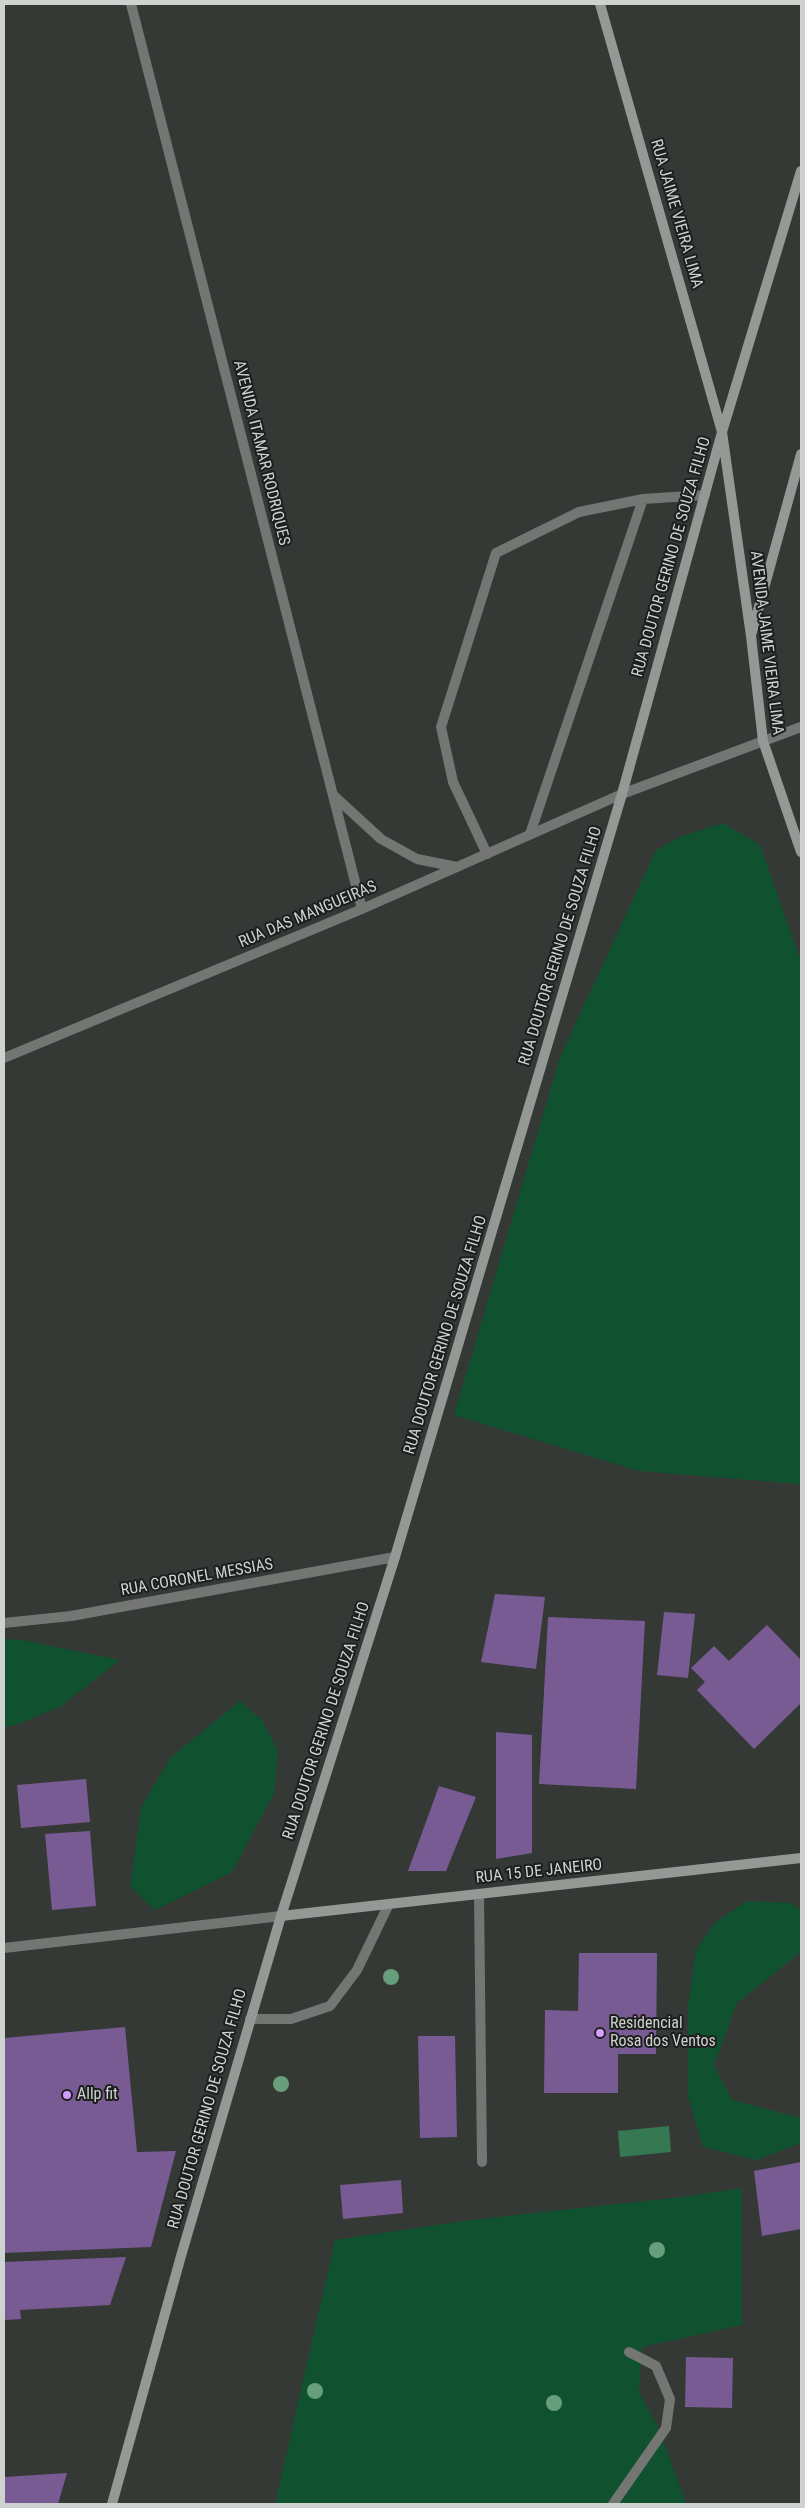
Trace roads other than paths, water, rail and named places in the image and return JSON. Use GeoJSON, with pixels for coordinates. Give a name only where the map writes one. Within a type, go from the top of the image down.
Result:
{"type":"FeatureCollection","features":[{"type":"Feature","properties":{"kind":"main road","name":"RUA JAIME VIEIRA LIMA"},"geometry":{"type":"LineString","coordinates":[[600,4],[722,432]]}},
{"type":"Feature","properties":{"kind":"main road","name":"RUA DOUTOR GERINO DE SOUZA FILHO"},"geometry":{"type":"LineString","coordinates":[[112,2504],[180,2256],[281,1916],[395,1557],[622,794],[722,432],[801,171]]}},
{"type":"Feature","properties":{"kind":"main road","name":"AVENIDA JAIME VIEIRA LIMA"},"geometry":{"type":"LineString","coordinates":[[722,432],[751,636],[763,741],[801,852]]}},
{"type":"Feature","properties":{"kind":"main road"},"geometry":{"type":"LineString","coordinates":[[751,636],[801,454]]}},
{"type":"Feature","properties":{"kind":"main road","name":"RUA 15 DE JANEIRO"},"geometry":{"type":"LineString","coordinates":[[281,1916],[801,1858]]}},
{"type":"Feature","properties":{"kind":"street","name":"AVENIDA ITAMAR RODRIQUES"},"geometry":{"type":"LineString","coordinates":[[130,4],[362,909]]}},
{"type":"Feature","properties":{"kind":"street"},"geometry":{"type":"LineString","coordinates":[[487,854],[453,782],[441,727],[496,553],[579,512],[643,499],[705,495]]}},
{"type":"Feature","properties":{"kind":"street"},"geometry":{"type":"LineString","coordinates":[[530,834],[643,499]]}},
{"type":"Feature","properties":{"kind":"street","name":"RUA DAS MANGUEIRAS"},"geometry":{"type":"LineString","coordinates":[[4,1058],[362,909],[622,794],[801,727]]}},
{"type":"Feature","properties":{"kind":"street"},"geometry":{"type":"LineString","coordinates":[[333,795],[381,839],[417,859],[457,867]]}},
{"type":"Feature","properties":{"kind":"street","name":"RUA CORONEL MESSIAS"},"geometry":{"type":"LineString","coordinates":[[4,1623],[72,1616],[395,1557]]}},
{"type":"Feature","properties":{"kind":"street"},"geometry":{"type":"LineString","coordinates":[[479,1894],[482,2162]]}},
{"type":"Feature","properties":{"kind":"street"},"geometry":{"type":"LineString","coordinates":[[250,2019],[291,2019],[330,2006],[357,1970],[389,1904]]}},
{"type":"Feature","properties":{"kind":"street"},"geometry":{"type":"LineString","coordinates":[[4,1948],[281,1916]]}},
{"type":"Feature","properties":{"kind":"street"},"geometry":{"type":"LineString","coordinates":[[613,2504],[666,2428],[670,2399],[656,2366],[629,2352]]}},
{"type":"Feature","properties":{"kind":"place","name":"Residencial Rosa dos Ventos"},"geometry":{"type":"Point","coordinates":[600,2033]}},
{"type":"Feature","properties":{"kind":"place","name":"Allp fit"},"geometry":{"type":"Point","coordinates":[67,2095]}}]}
